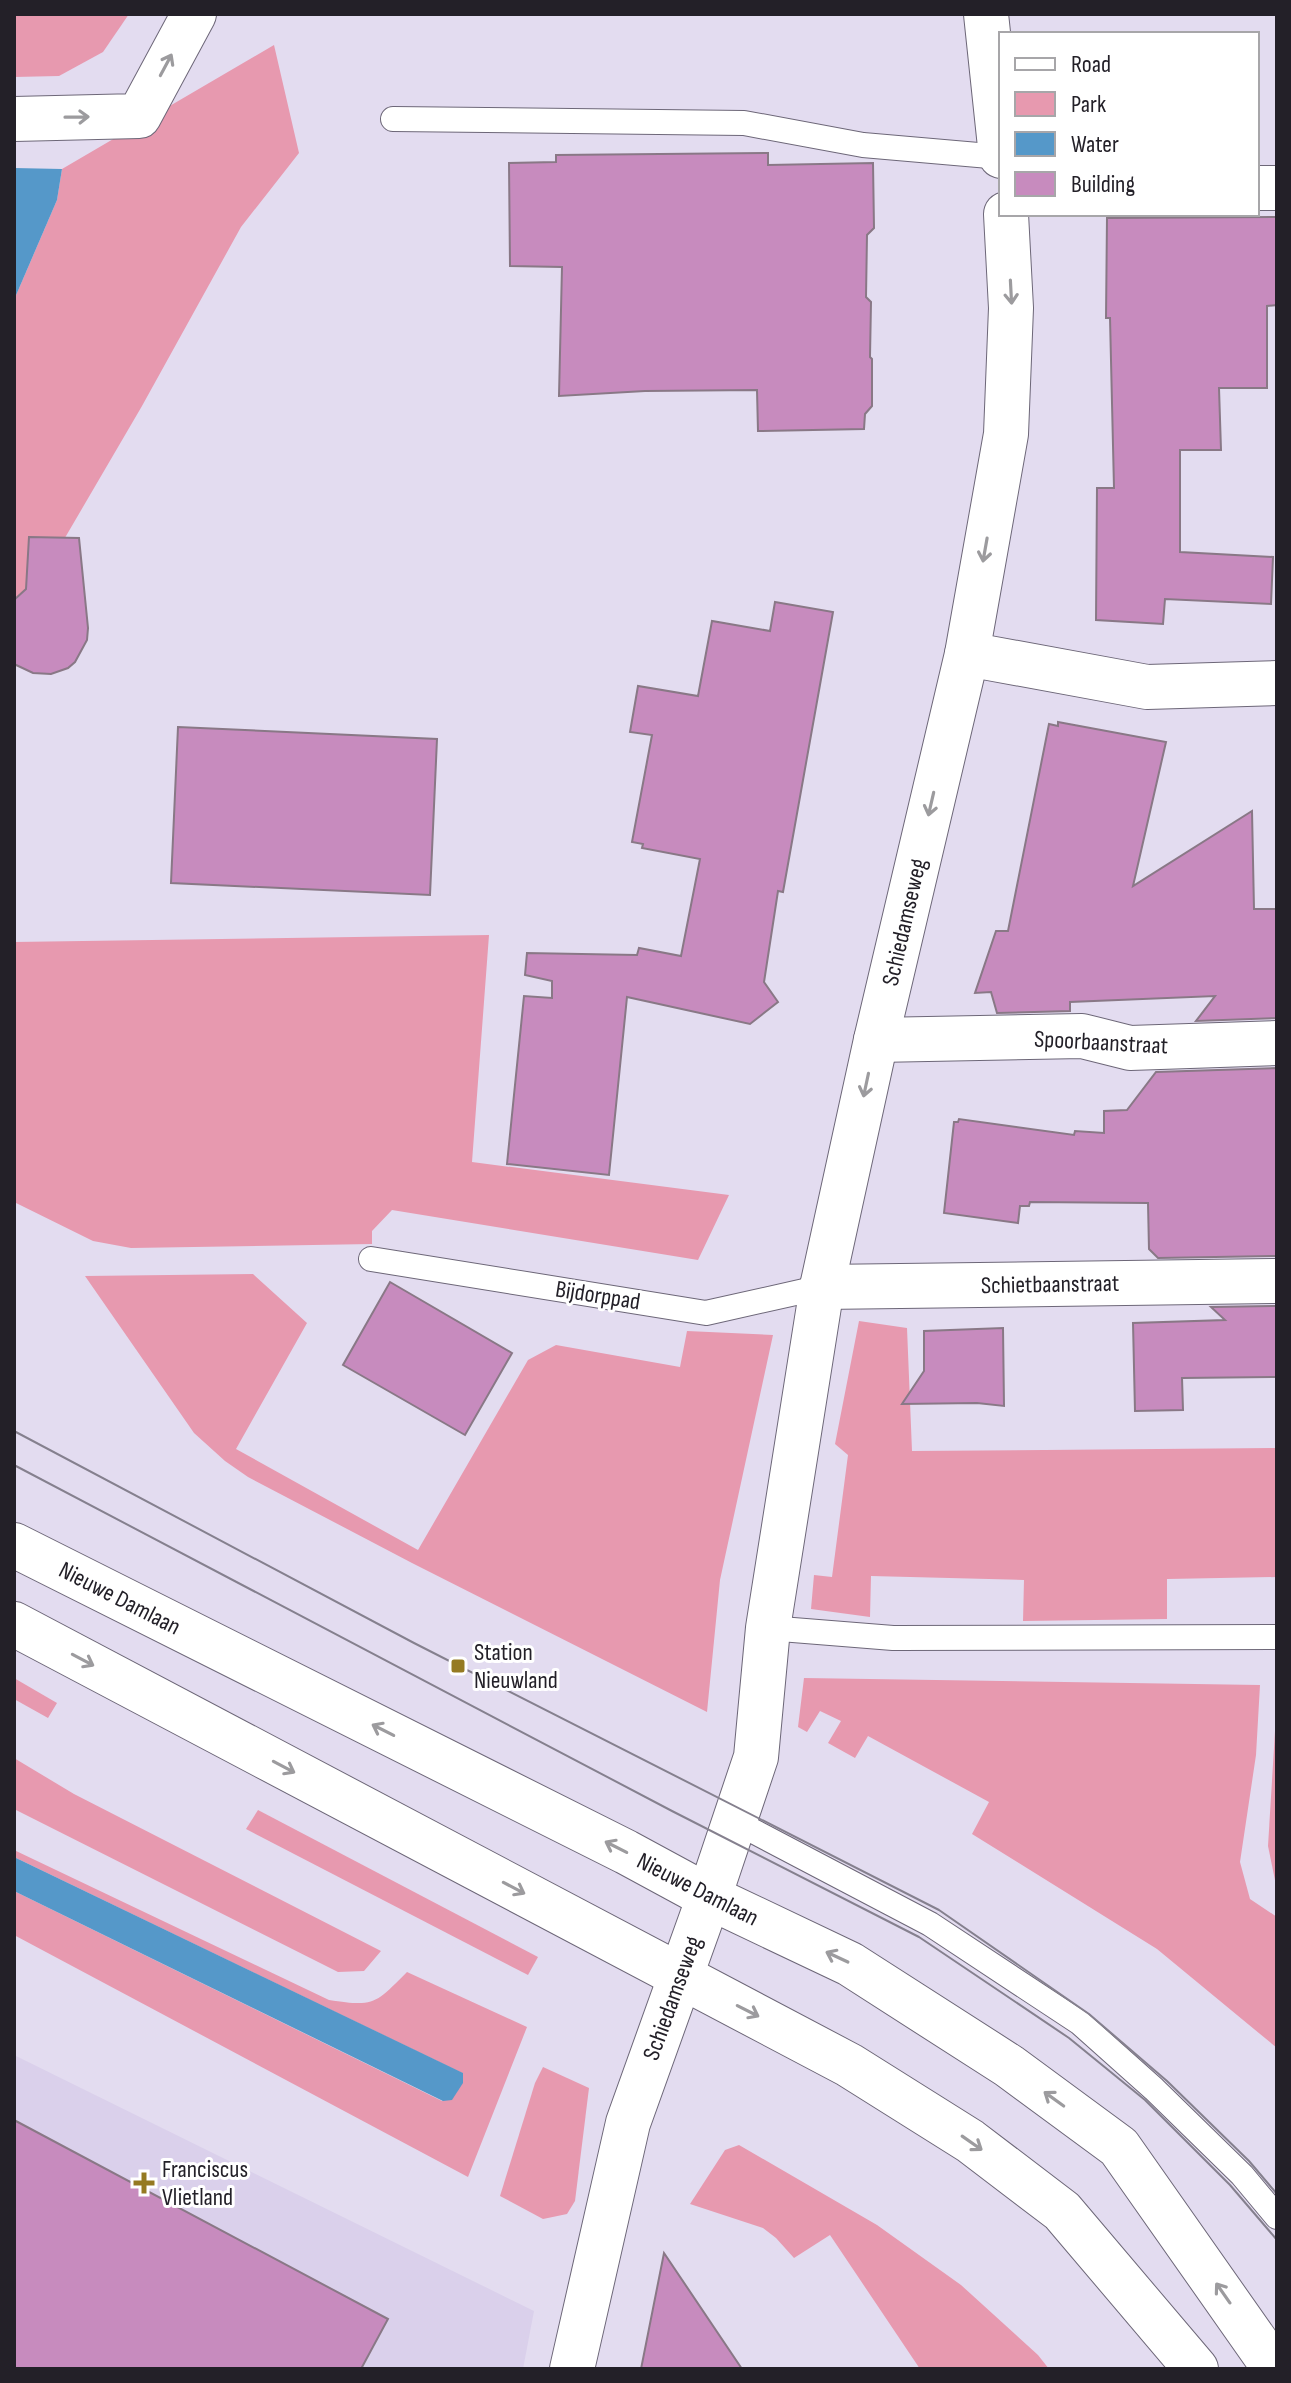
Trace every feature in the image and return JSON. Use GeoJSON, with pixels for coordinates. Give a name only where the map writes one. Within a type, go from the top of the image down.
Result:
{"type":"FeatureCollection","features":[{"type":"Feature","properties":{"kind":"street"},"geometry":{"type":"LineString","coordinates":[[14,119],[139,116],[194,14]]}},
{"type":"Feature","properties":{"kind":"street"},"geometry":{"type":"LineString","coordinates":[[986,14],[999,137]]}},
{"type":"Feature","properties":{"kind":"street","name":"Schiedamseweg"},"geometry":{"type":"LineString","coordinates":[[572,2369],[628,2123],[756,1757],[768,1628],[822,1287],[876,1040],[967,654],[1006,434],[1011,308],[1006,216]]}},
{"type":"Feature","properties":{"kind":"street"},"geometry":{"type":"LineString","coordinates":[[967,654],[1147,687],[1277,683]]}},
{"type":"Feature","properties":{"kind":"street","name":"Spoorbaanstraat"},"geometry":{"type":"LineString","coordinates":[[876,1040],[1082,1036],[1130,1048],[1277,1043]]}},
{"type":"Feature","properties":{"kind":"street","name":"Schietbaanstraat"},"geometry":{"type":"LineString","coordinates":[[822,1287],[1277,1281]]}},
{"type":"Feature","properties":{"kind":"street","name":"Nieuwe Damlaan"},"geometry":{"type":"LineString","coordinates":[[14,1545],[626,1852],[709,1897],[850,1964],[887,1986],[1009,2066],[1119,2147],[1275,2369]]}},
{"type":"Feature","properties":{"kind":"street"},"geometry":{"type":"LineString","coordinates":[[14,1624],[849,2065],[970,2141],[1062,2211],[1196,2369]]}},
{"type":"Feature","properties":{"kind":"lane"},"geometry":{"type":"LineString","coordinates":[[393,119],[744,123],[863,145],[999,156]]}},
{"type":"Feature","properties":{"kind":"lane","name":"Bijdorppad"},"geometry":{"type":"LineString","coordinates":[[371,1259],[706,1313],[822,1287]]}},
{"type":"Feature","properties":{"kind":"lane"},"geometry":{"type":"LineString","coordinates":[[768,1628],[893,1638],[1277,1637]]}},
{"type":"Feature","properties":{"kind":"lane"},"geometry":{"type":"LineString","coordinates":[[734,1821],[930,1924],[1080,2023],[1154,2089],[1242,2175],[1277,2217]]}},
{"type":"Feature","properties":{"kind":"shaded area","name":"Franciscus Vlietland"},"geometry":{"type":"Polygon","coordinates":[[[14,2055],[534,2311],[523,2369],[14,2369],[14,2055]]]}},
{"type":"Feature","properties":{"kind":"green space"},"geometry":{"type":"Polygon","coordinates":[[[14,14],[129,14],[103,52],[59,76],[14,77],[14,14]]]}},
{"type":"Feature","properties":{"kind":"green space"},"geometry":{"type":"Polygon","coordinates":[[[274,45],[299,153],[241,227],[142,406],[14,625],[14,300],[57,200],[62,169],[274,45]]]}},
{"type":"Feature","properties":{"kind":"green space"},"geometry":{"type":"Polygon","coordinates":[[[489,935],[472,1162],[729,1195],[698,1260],[392,1210],[372,1231],[372,1244],[131,1248],[93,1241],[14,1202],[14,942],[489,935]]]}},
{"type":"Feature","properties":{"kind":"green space"},"geometry":{"type":"Polygon","coordinates":[[[253,1274],[307,1323],[236,1449],[418,1550],[528,1360],[556,1345],[680,1367],[687,1331],[773,1335],[720,1580],[707,1712],[412,1563],[248,1477],[225,1461],[194,1433],[85,1276],[253,1274]]]}},
{"type":"Feature","properties":{"kind":"green space"},"geometry":{"type":"Polygon","coordinates":[[[859,1321],[907,1328],[912,1451],[1277,1448],[1277,1577],[1167,1579],[1167,1619],[1023,1621],[1024,1580],[871,1576],[870,1617],[811,1609],[814,1575],[832,1577],[848,1455],[835,1444],[859,1321]]]}},
{"type":"Feature","properties":{"kind":"green space"},"geometry":{"type":"Polygon","coordinates":[[[14,1678],[57,1703],[48,1718],[14,1699],[14,1678]]]}},
{"type":"Feature","properties":{"kind":"green space"},"geometry":{"type":"Polygon","coordinates":[[[804,1678],[1260,1685],[1256,1755],[1240,1862],[1250,1899],[1277,1917],[1277,2048],[1157,1949],[972,1834],[989,1802],[868,1736],[855,1758],[828,1743],[841,1721],[820,1711],[807,1732],[798,1727],[804,1678]]]}},
{"type":"Feature","properties":{"kind":"green space"},"geometry":{"type":"Polygon","coordinates":[[[1277,1715],[1277,1890],[1268,1846],[1277,1715]]]}},
{"type":"Feature","properties":{"kind":"green space"},"geometry":{"type":"Polygon","coordinates":[[[14,1758],[74,1794],[381,1951],[364,1971],[338,1972],[14,1809],[14,1758]]]}},
{"type":"Feature","properties":{"kind":"green space"},"geometry":{"type":"Polygon","coordinates":[[[258,1810],[538,1957],[528,1975],[246,1829],[258,1810]]]}},
{"type":"Feature","properties":{"kind":"green space"},"geometry":{"type":"Polygon","coordinates":[[[14,1850],[329,2000],[373,2001],[407,1972],[527,2027],[468,2177],[14,1935],[14,1891],[442,2101],[462,2073],[14,1857],[14,1850]]]}},
{"type":"Feature","properties":{"kind":"green space"},"geometry":{"type":"Polygon","coordinates":[[[543,2067],[589,2088],[575,2201],[567,2214],[543,2219],[500,2196],[535,2083],[543,2067]]]}},
{"type":"Feature","properties":{"kind":"green space"},"geometry":{"type":"Polygon","coordinates":[[[739,2145],[877,2225],[961,2285],[1038,2355],[1049,2369],[920,2369],[830,2235],[794,2258],[763,2228],[690,2204],[725,2150],[739,2145]]]}},
{"type":"Feature","properties":{"kind":"water"},"geometry":{"type":"Polygon","coordinates":[[[14,168],[62,169],[57,200],[14,300],[14,168]]]}},
{"type":"Feature","properties":{"kind":"water"},"geometry":{"type":"Polygon","coordinates":[[[14,1857],[463,2073],[463,2083],[452,2100],[443,2101],[14,1891],[14,1857]]]}},
{"type":"Feature","properties":{"kind":"building"},"geometry":{"type":"Polygon","coordinates":[[[768,153],[768,165],[873,163],[874,228],[867,235],[866,297],[871,302],[872,406],[865,414],[864,429],[758,431],[757,390],[559,396],[562,267],[510,266],[509,163],[556,162],[556,155],[768,153]]]}},
{"type":"Feature","properties":{"kind":"building"},"geometry":{"type":"Polygon","coordinates":[[[1277,217],[1277,305],[1267,306],[1267,388],[1219,388],[1221,450],[1180,450],[1180,552],[1273,557],[1271,604],[1165,599],[1163,624],[1096,620],[1097,488],[1114,488],[1110,318],[1106,318],[1107,218],[1277,217]]]}},
{"type":"Feature","properties":{"kind":"building"},"geometry":{"type":"Polygon","coordinates":[[[29,537],[79,538],[87,640],[75,662],[51,674],[33,673],[14,664],[14,600],[26,589],[29,537]]]}},
{"type":"Feature","properties":{"kind":"building"},"geometry":{"type":"Polygon","coordinates":[[[775,602],[833,612],[783,892],[778,891],[764,982],[778,1002],[750,1024],[627,997],[609,1175],[507,1164],[524,996],[552,998],[552,981],[525,975],[527,953],[637,955],[639,948],[681,956],[700,859],[642,848],[643,844],[632,842],[652,735],[630,732],[638,686],[698,696],[712,621],[770,631],[775,602]]]}},
{"type":"Feature","properties":{"kind":"building"},"geometry":{"type":"Polygon","coordinates":[[[1058,722],[1166,742],[1133,886],[1252,811],[1254,909],[1277,909],[1277,1018],[1196,1021],[1215,996],[1070,1002],[1070,1011],[997,1013],[991,992],[975,993],[996,931],[1008,931],[1049,724],[1058,726],[1058,722]]]}},
{"type":"Feature","properties":{"kind":"building"},"geometry":{"type":"Polygon","coordinates":[[[178,727],[437,739],[430,895],[171,883],[178,727]]]}},
{"type":"Feature","properties":{"kind":"building"},"geometry":{"type":"Polygon","coordinates":[[[1277,1068],[1277,1256],[1158,1258],[1149,1249],[1148,1203],[1030,1202],[1029,1206],[1020,1206],[1018,1223],[944,1213],[954,1122],[959,1119],[1074,1135],[1075,1131],[1104,1133],[1104,1111],[1127,1110],[1156,1072],[1277,1068]]]}},
{"type":"Feature","properties":{"kind":"building"},"geometry":{"type":"Polygon","coordinates":[[[390,1282],[512,1353],[465,1435],[343,1365],[390,1282]]]}},
{"type":"Feature","properties":{"kind":"building"},"geometry":{"type":"Polygon","coordinates":[[[1277,1306],[1277,1377],[1182,1378],[1183,1410],[1135,1411],[1133,1323],[1225,1320],[1211,1307],[1277,1306]]]}},
{"type":"Feature","properties":{"kind":"building"},"geometry":{"type":"Polygon","coordinates":[[[1003,1328],[1004,1406],[977,1403],[902,1404],[924,1371],[924,1331],[1003,1328]]]}},
{"type":"Feature","properties":{"kind":"building"},"geometry":{"type":"Polygon","coordinates":[[[14,2120],[388,2319],[361,2369],[14,2369],[14,2120]]]}},
{"type":"Feature","properties":{"kind":"building"},"geometry":{"type":"Polygon","coordinates":[[[664,2253],[742,2369],[641,2369],[664,2253]]]}},
{"type":"Feature","properties":{"kind":"tram line"},"geometry":{"type":"LineString","coordinates":[[14,1431],[414,1643],[939,1910],[1089,2014],[1167,2081],[1249,2161],[1277,2194]]}},
{"type":"Feature","properties":{"kind":"tram line"},"geometry":{"type":"LineString","coordinates":[[14,1465],[672,1811],[919,1937],[1069,2038],[1145,2100],[1230,2185],[1277,2240]]}},
{"type":"Feature","properties":{"kind":"place","name":"Station Nieuwland"},"geometry":{"type":"Point","coordinates":[458,1666]}},
{"type":"Feature","properties":{"kind":"place","name":"Franciscus Vlietland"},"geometry":{"type":"Point","coordinates":[144,2183]}}]}
